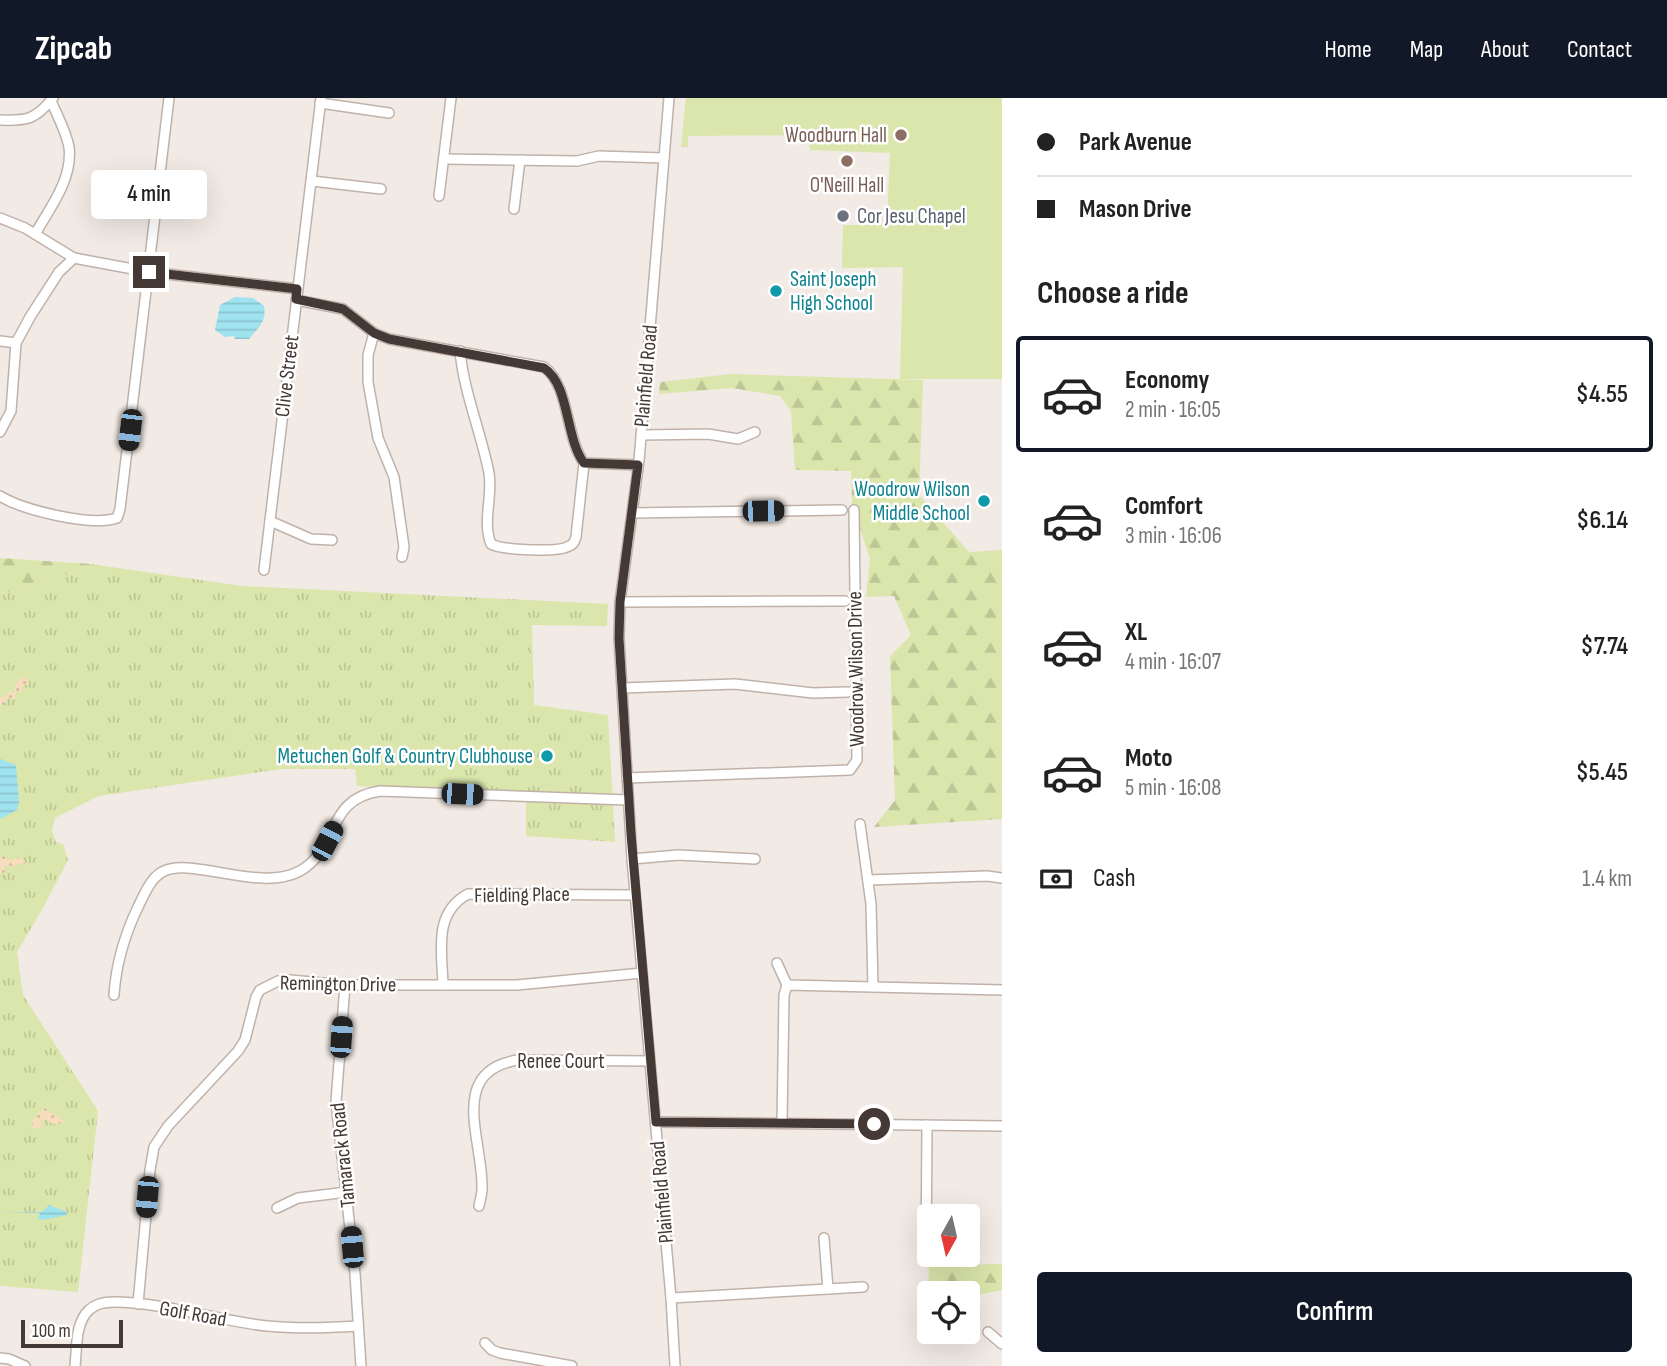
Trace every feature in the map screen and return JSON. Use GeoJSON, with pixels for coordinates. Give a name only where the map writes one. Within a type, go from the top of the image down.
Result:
{"type":"FeatureCollection","features":[{"type":"Feature","properties":{"kind":"street"},"geometry":{"type":"LineString","coordinates":[[0,496],[29,509],[70,517],[110,520],[117,518],[169,98]]}},
{"type":"Feature","properties":{"kind":"street"},"geometry":{"type":"LineString","coordinates":[[439,196],[446,159],[451,98]]}},
{"type":"Feature","properties":{"kind":"street","name":"Plainfield Road"},"geometry":{"type":"LineString","coordinates":[[669,98],[641,435],[620,602],[619,638],[632,859],[675,1366]]}},
{"type":"Feature","properties":{"kind":"street"},"geometry":{"type":"LineString","coordinates":[[0,120],[25,120],[42,110],[52,99],[69,147],[69,166],[63,183],[35,233]]}},
{"type":"Feature","properties":{"kind":"street"},"geometry":{"type":"LineString","coordinates":[[320,101],[389,113]]}},
{"type":"Feature","properties":{"kind":"street","name":"Clive Street"},"geometry":{"type":"LineString","coordinates":[[264,570],[320,101]]}},
{"type":"Feature","properties":{"kind":"street"},"geometry":{"type":"LineString","coordinates":[[446,159],[577,161],[599,156],[664,158]]}},
{"type":"Feature","properties":{"kind":"street"},"geometry":{"type":"LineString","coordinates":[[514,209],[520,160]]}},
{"type":"Feature","properties":{"kind":"street"},"geometry":{"type":"LineString","coordinates":[[312,181],[381,188]]}},
{"type":"Feature","properties":{"kind":"street"},"geometry":{"type":"LineString","coordinates":[[0,218],[35,233],[74,258],[149,272],[297,289]]}},
{"type":"Feature","properties":{"kind":"street"},"geometry":{"type":"LineString","coordinates":[[0,432],[10,411],[16,343],[59,272],[74,258]]}},
{"type":"Feature","properties":{"kind":"street"},"geometry":{"type":"LineString","coordinates":[[296,299],[343,309],[374,333],[389,339],[460,351],[535,365],[550,372],[558,386],[575,446],[584,463],[576,537],[572,544],[560,549],[504,549],[491,544],[488,534],[490,477],[465,386],[460,351]]}},
{"type":"Feature","properties":{"kind":"street"},"geometry":{"type":"LineString","coordinates":[[374,333],[368,355],[367,374],[379,438],[394,477],[404,547],[402,557]]}},
{"type":"Feature","properties":{"kind":"street"},"geometry":{"type":"LineString","coordinates":[[0,341],[16,343]]}},
{"type":"Feature","properties":{"kind":"street"},"geometry":{"type":"LineString","coordinates":[[641,435],[708,434],[738,439],[755,432]]}},
{"type":"Feature","properties":{"kind":"street"},"geometry":{"type":"LineString","coordinates":[[584,463],[638,465]]}},
{"type":"Feature","properties":{"kind":"street"},"geometry":{"type":"LineString","coordinates":[[632,513],[842,510]]}},
{"type":"Feature","properties":{"kind":"street","name":"Woodrow Wilson Drive"},"geometry":{"type":"LineString","coordinates":[[627,778],[850,770],[857,760],[854,510]]}},
{"type":"Feature","properties":{"kind":"street"},"geometry":{"type":"LineString","coordinates":[[270,521],[311,539],[332,540]]}},
{"type":"Feature","properties":{"kind":"street"},"geometry":{"type":"LineString","coordinates":[[620,602],[845,601]]}},
{"type":"Feature","properties":{"kind":"street"},"geometry":{"type":"LineString","coordinates":[[622,688],[735,684],[813,694],[848,692]]}},
{"type":"Feature","properties":{"kind":"street"},"geometry":{"type":"LineString","coordinates":[[114,995],[132,919],[148,888],[160,873],[180,868],[262,878],[297,872],[313,861],[320,852],[349,802],[366,793],[380,791],[628,800]]}},
{"type":"Feature","properties":{"kind":"street"},"geometry":{"type":"LineString","coordinates":[[860,824],[873,937],[873,987]]}},
{"type":"Feature","properties":{"kind":"street"},"geometry":{"type":"LineString","coordinates":[[632,859],[678,855],[755,859]]}},
{"type":"Feature","properties":{"kind":"street"},"geometry":{"type":"LineString","coordinates":[[868,880],[987,876],[1002,878]]}},
{"type":"Feature","properties":{"kind":"street","name":"Fielding Place"},"geometry":{"type":"LineString","coordinates":[[443,985],[443,921],[454,903],[468,894],[635,895]]}},
{"type":"Feature","properties":{"kind":"street"},"geometry":{"type":"LineString","coordinates":[[777,963],[787,985],[784,995],[782,1123]]}},
{"type":"Feature","properties":{"kind":"street","name":"Remington Drive"},"geometry":{"type":"LineString","coordinates":[[138,1304],[151,1158],[160,1136],[238,1051],[245,1040],[260,990],[278,981],[290,980],[345,985],[517,985],[642,973]]}},
{"type":"Feature","properties":{"kind":"street","name":"Tamarack Road"},"geometry":{"type":"LineString","coordinates":[[345,985],[337,1102],[361,1366]]}},
{"type":"Feature","properties":{"kind":"street"},"geometry":{"type":"LineString","coordinates":[[787,985],[1002,990]]}},
{"type":"Feature","properties":{"kind":"street","name":"Renee Court"},"geometry":{"type":"LineString","coordinates":[[479,1206],[482,1189],[473,1102],[480,1082],[491,1068],[517,1060],[650,1061]]}},
{"type":"Feature","properties":{"kind":"street"},"geometry":{"type":"LineString","coordinates":[[656,1122],[1002,1126]]}},
{"type":"Feature","properties":{"kind":"street"},"geometry":{"type":"LineString","coordinates":[[926,1204],[927,1125]]}},
{"type":"Feature","properties":{"kind":"street"},"geometry":{"type":"LineString","coordinates":[[277,1208],[298,1198],[347,1192]]}},
{"type":"Feature","properties":{"kind":"street"},"geometry":{"type":"LineString","coordinates":[[824,1238],[828,1289]]}},
{"type":"Feature","properties":{"kind":"street"},"geometry":{"type":"LineString","coordinates":[[671,1298],[863,1287]]}},
{"type":"Feature","properties":{"kind":"street","name":"Golf Road"},"geometry":{"type":"LineString","coordinates":[[75,1366],[78,1330],[83,1318],[89,1309],[111,1302],[138,1304],[266,1326],[358,1326]]}},
{"type":"Feature","properties":{"kind":"street"},"geometry":{"type":"LineString","coordinates":[[988,1332],[1002,1344]]}},
{"type":"Feature","properties":{"kind":"street"},"geometry":{"type":"LineString","coordinates":[[485,1343],[500,1353],[572,1366]]}},
{"type":"Feature","properties":{"kind":"street"},"geometry":{"type":"LineString","coordinates":[[0,1358],[26,1366]]}},
{"type":"Feature","properties":{"kind":"green space"},"geometry":{"type":"Polygon","coordinates":[[[686,98],[1002,98],[1002,379],[900,379],[903,267],[842,268],[843,225],[887,225],[890,153],[810,150],[809,135],[688,136],[688,147],[681,147],[686,98]]]}},
{"type":"Feature","properties":{"kind":"green space"},"geometry":{"type":"Polygon","coordinates":[[[731,374],[923,380],[919,495],[969,552],[1002,550],[1002,819],[874,827],[895,800],[890,656],[911,635],[894,596],[866,597],[870,559],[852,505],[851,471],[795,470],[791,411],[780,396],[732,388],[659,394],[660,382],[731,374]]]}},
{"type":"Feature","properties":{"kind":"green space"},"geometry":{"type":"Polygon","coordinates":[[[0,558],[91,564],[48,582],[0,594],[0,558]]]}},
{"type":"Feature","properties":{"kind":"green space"},"geometry":{"type":"Polygon","coordinates":[[[91,564],[242,586],[608,604],[607,626],[532,625],[534,705],[608,715],[615,842],[526,836],[526,792],[357,786],[355,769],[281,769],[99,796],[55,818],[52,831],[56,842],[63,844],[68,860],[17,952],[23,995],[98,1111],[78,1292],[0,1286],[0,594],[48,582],[91,564]]]}},
{"type":"Feature","properties":{"kind":"green space"},"geometry":{"type":"Polygon","coordinates":[[[980,1264],[1002,1264],[1002,1290],[980,1295],[980,1281],[928,1281],[929,1267],[980,1267],[980,1264]]]}},
{"type":"Feature","properties":{"kind":"sand"},"geometry":{"type":"Polygon","coordinates":[[[20,677],[28,680],[29,684],[21,686],[23,691],[16,692],[15,699],[6,698],[5,704],[0,706],[0,697],[15,692],[14,688],[20,677]]]}},
{"type":"Feature","properties":{"kind":"sand"},"geometry":{"type":"Polygon","coordinates":[[[4,856],[8,860],[20,858],[26,863],[18,863],[12,867],[4,865],[5,872],[0,874],[0,858],[4,856]]]}},
{"type":"Feature","properties":{"kind":"sand"},"geometry":{"type":"Polygon","coordinates":[[[45,1108],[64,1123],[53,1124],[44,1118],[40,1128],[32,1128],[33,1120],[45,1108]]]}},
{"type":"Feature","properties":{"kind":"water"},"geometry":{"type":"Polygon","coordinates":[[[235,297],[253,298],[264,306],[263,320],[249,339],[225,337],[215,330],[220,305],[235,297]]]}},
{"type":"Feature","properties":{"kind":"water"},"geometry":{"type":"Polygon","coordinates":[[[0,759],[16,765],[19,802],[17,810],[0,819],[0,759]]]}},
{"type":"Feature","properties":{"kind":"water"},"geometry":{"type":"Polygon","coordinates":[[[49,1205],[67,1212],[67,1215],[42,1220],[38,1219],[40,1213],[0,1212],[42,1212],[49,1205]]]}},
{"type":"Feature","properties":{"kind":"place","name":"Woodburn Hall"},"geometry":{"type":"Point","coordinates":[901,135]}},
{"type":"Feature","properties":{"kind":"place","name":"O'Neill Hall"},"geometry":{"type":"Point","coordinates":[847,161]}},
{"type":"Feature","properties":{"kind":"place","name":"Cor Jesu Chapel"},"geometry":{"type":"Point","coordinates":[843,216]}},
{"type":"Feature","properties":{"kind":"place","name":"Saint Joseph High School"},"geometry":{"type":"Point","coordinates":[776,291]}},
{"type":"Feature","properties":{"kind":"place","name":"Woodrow Wilson Middle School"},"geometry":{"type":"Point","coordinates":[984,501]}},
{"type":"Feature","properties":{"kind":"place","name":"Metuchen Golf & Country Clubhouse"},"geometry":{"type":"Point","coordinates":[547,756]}},
{"type":"Feature","properties":{"kind":"route"},"geometry":{"type":"LineString","coordinates":[[149,272],[297,289],[296,299],[343,309],[374,333],[389,339],[544,368],[555,378],[575,446],[584,463],[638,465],[620,602],[619,638],[631,834],[656,1122],[874,1124]]}}]}
